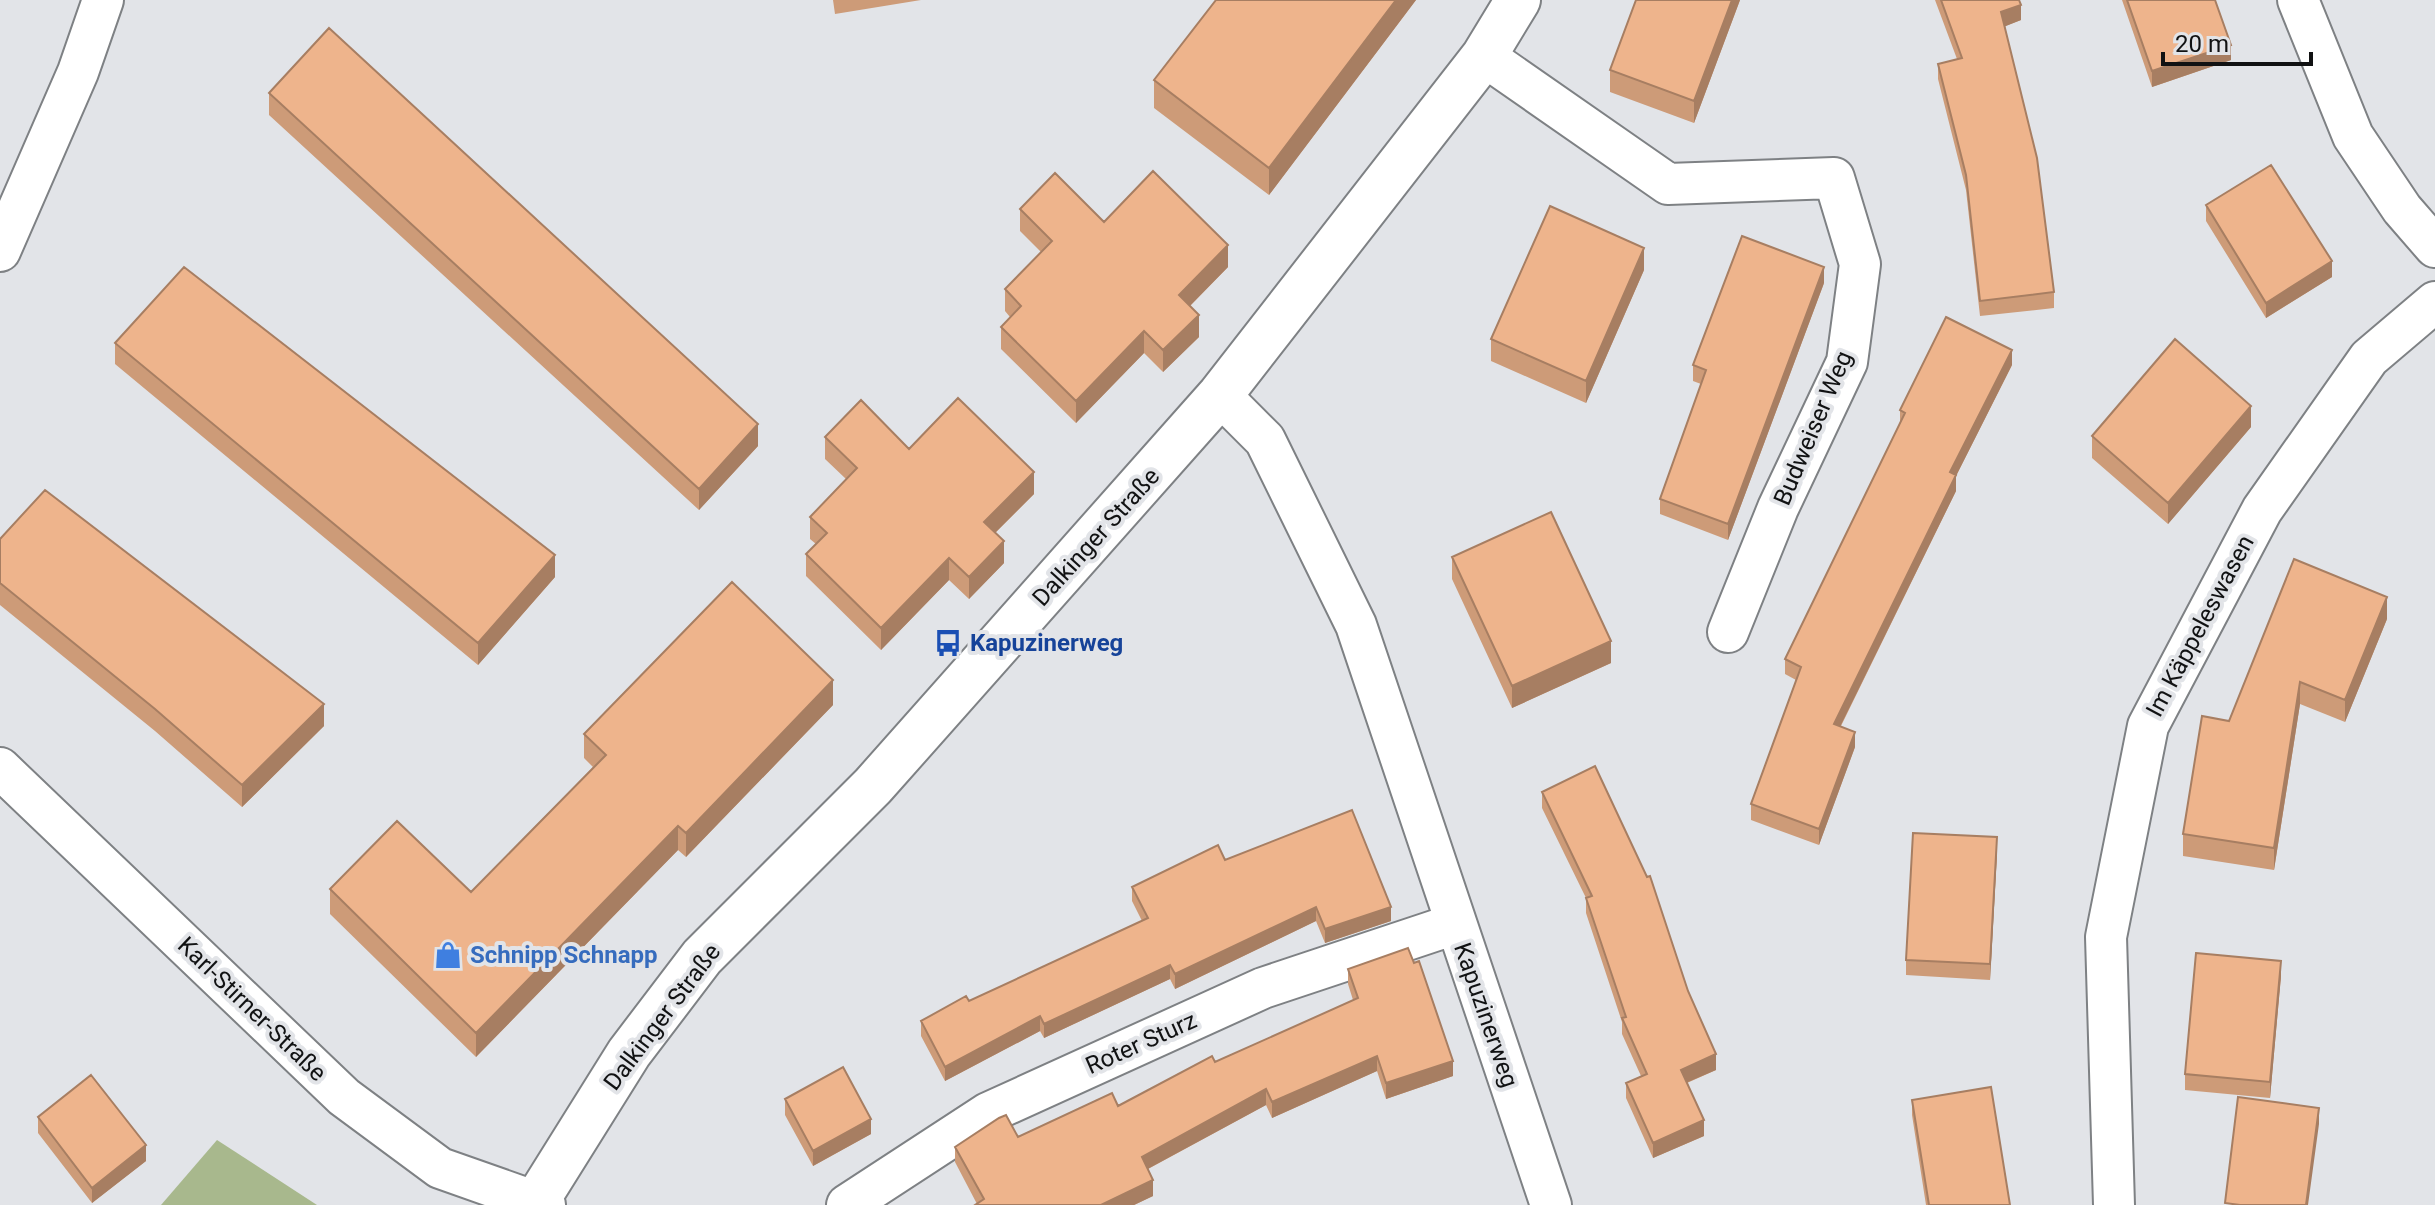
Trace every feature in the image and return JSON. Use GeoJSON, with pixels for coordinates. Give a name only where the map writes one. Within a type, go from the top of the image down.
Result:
{"type":"FeatureCollection","features":[{"type":"Feature","properties":{"kind":"street"},"geometry":{"type":"LineString","coordinates":[[0,251],[78,72],[103,0]]}},
{"type":"Feature","properties":{"kind":"street","name":"Dalkinger Straße"},"geometry":{"type":"LineString","coordinates":[[539,1203],[629,1053],[702,957],[873,786],[1220,395],[1484,56],[1518,0]]}},
{"type":"Feature","properties":{"kind":"street"},"geometry":{"type":"LineString","coordinates":[[2298,0],[2353,136],[2402,209],[2435,247]]}},
{"type":"Feature","properties":{"kind":"street","name":"Budweiser Weg"},"geometry":{"type":"LineString","coordinates":[[1484,56],[1668,184],[1834,178],[1860,264],[1847,362],[1778,508],[1728,632]]}},
{"type":"Feature","properties":{"kind":"street","name":"Im Käppeleswasen"},"geometry":{"type":"LineString","coordinates":[[2114,1205],[2106,937],[2148,726],[2262,510],[2369,358],[2435,302]]}},
{"type":"Feature","properties":{"kind":"street","name":"Kapuzinerweg"},"geometry":{"type":"LineString","coordinates":[[1220,395],[1265,440],[1356,625],[1551,1205]]}},
{"type":"Feature","properties":{"kind":"street","name":"Karl-Stirner-Straße"},"geometry":{"type":"LineString","coordinates":[[0,768],[344,1097],[440,1168],[539,1203]]}},
{"type":"Feature","properties":{"kind":"street","name":"Roter Sturz"},"geometry":{"type":"LineString","coordinates":[[847,1205],[988,1113],[1263,988],[1455,924]]}},
{"type":"Feature","properties":{"kind":"green space"},"geometry":{"type":"Polygon","coordinates":[[[217,1140],[317,1205],[161,1205],[217,1140]]]}},
{"type":"Feature","properties":{"kind":"building"},"geometry":{"type":"Polygon","coordinates":[[[1216,0],[1396,0],[1269,168],[1154,80],[1216,0]]]}},
{"type":"Feature","properties":{"kind":"building"},"geometry":{"type":"Polygon","coordinates":[[[1636,0],[1732,0],[1694,101],[1610,70],[1636,0]]]}},
{"type":"Feature","properties":{"kind":"building"},"geometry":{"type":"Polygon","coordinates":[[[1941,0],[2019,0],[2021,5],[2001,12],[2037,158],[2054,292],[1980,301],[1966,175],[1938,64],[1962,58],[1941,0]]]}},
{"type":"Feature","properties":{"kind":"building"},"geometry":{"type":"Polygon","coordinates":[[[2127,0],[2215,0],[2231,45],[2152,71],[2127,0]]]}},
{"type":"Feature","properties":{"kind":"building"},"geometry":{"type":"Polygon","coordinates":[[[329,28],[758,424],[699,489],[269,93],[329,28]]]}},
{"type":"Feature","properties":{"kind":"building"},"geometry":{"type":"Polygon","coordinates":[[[2271,165],[2332,261],[2266,303],[2206,205],[2271,165]]]}},
{"type":"Feature","properties":{"kind":"building"},"geometry":{"type":"Polygon","coordinates":[[[1153,171],[1228,245],[1179,295],[1199,315],[1163,350],[1144,331],[1076,401],[1001,327],[1021,306],[1005,289],[1052,241],[1020,209],[1055,173],[1104,222],[1153,171]]]}},
{"type":"Feature","properties":{"kind":"building"},"geometry":{"type":"Polygon","coordinates":[[[1550,206],[1644,248],[1586,381],[1491,339],[1550,206]]]}},
{"type":"Feature","properties":{"kind":"building"},"geometry":{"type":"Polygon","coordinates":[[[1742,236],[1824,267],[1728,524],[1660,499],[1706,370],[1693,365],[1742,236]]]}},
{"type":"Feature","properties":{"kind":"building"},"geometry":{"type":"Polygon","coordinates":[[[184,267],[555,555],[478,643],[115,343],[184,267]]]}},
{"type":"Feature","properties":{"kind":"building"},"geometry":{"type":"Polygon","coordinates":[[[1946,317],[2012,350],[1950,472],[1956,475],[1834,724],[1855,732],[1819,829],[1751,804],[1801,667],[1785,659],[1905,413],[1900,410],[1946,317]]]}},
{"type":"Feature","properties":{"kind":"building"},"geometry":{"type":"Polygon","coordinates":[[[2175,339],[2251,406],[2168,503],[2092,436],[2175,339]]]}},
{"type":"Feature","properties":{"kind":"building"},"geometry":{"type":"Polygon","coordinates":[[[958,398],[1034,472],[984,522],[1004,541],[969,577],[949,558],[881,628],[806,554],[827,533],[810,517],[857,468],[825,437],[861,400],[909,449],[958,398]]]}},
{"type":"Feature","properties":{"kind":"building"},"geometry":{"type":"Polygon","coordinates":[[[45,490],[324,704],[242,785],[155,709],[0,583],[0,539],[45,490]]]}},
{"type":"Feature","properties":{"kind":"building"},"geometry":{"type":"Polygon","coordinates":[[[1551,512],[1611,641],[1512,686],[1452,557],[1551,512]]]}},
{"type":"Feature","properties":{"kind":"building"},"geometry":{"type":"Polygon","coordinates":[[[2294,559],[2387,597],[2345,700],[2300,682],[2274,848],[2183,834],[2202,716],[2229,721],[2294,559]]]}},
{"type":"Feature","properties":{"kind":"building"},"geometry":{"type":"Polygon","coordinates":[[[732,582],[833,680],[686,833],[678,826],[476,1033],[330,889],[397,821],[471,892],[606,755],[584,734],[732,582]]]}},
{"type":"Feature","properties":{"kind":"building"},"geometry":{"type":"Polygon","coordinates":[[[1595,766],[1647,877],[1650,876],[1688,991],[1716,1054],[1681,1070],[1704,1120],[1653,1143],[1626,1083],[1647,1074],[1622,1018],[1626,1017],[1586,898],[1592,896],[1542,792],[1595,766]]]}},
{"type":"Feature","properties":{"kind":"building"},"geometry":{"type":"Polygon","coordinates":[[[1352,810],[1391,907],[1325,929],[1316,907],[1175,974],[1170,965],[1044,1024],[1040,1016],[945,1067],[921,1021],[966,996],[969,1001],[1148,918],[1132,887],[1218,845],[1225,860],[1352,810]]]}},
{"type":"Feature","properties":{"kind":"building"},"geometry":{"type":"Polygon","coordinates":[[[1913,833],[1997,837],[1990,964],[1906,960],[1913,833]]]}},
{"type":"Feature","properties":{"kind":"building"},"geometry":{"type":"Polygon","coordinates":[[[1408,948],[1414,963],[1419,961],[1453,1061],[1386,1083],[1377,1056],[1272,1102],[1266,1089],[1142,1157],[1153,1180],[1101,1205],[975,1205],[984,1199],[955,1147],[999,1118],[1006,1115],[1018,1137],[1112,1093],[1118,1106],[1212,1056],[1215,1062],[1358,998],[1348,969],[1408,948]]]}},
{"type":"Feature","properties":{"kind":"building"},"geometry":{"type":"Polygon","coordinates":[[[2196,953],[2281,961],[2270,1082],[2185,1074],[2196,953]]]}},
{"type":"Feature","properties":{"kind":"building"},"geometry":{"type":"Polygon","coordinates":[[[843,1067],[871,1119],[813,1151],[785,1099],[843,1067]]]}},
{"type":"Feature","properties":{"kind":"building"},"geometry":{"type":"Polygon","coordinates":[[[91,1075],[146,1145],[92,1188],[38,1117],[91,1075]]]}},
{"type":"Feature","properties":{"kind":"building"},"geometry":{"type":"Polygon","coordinates":[[[1991,1087],[2010,1205],[1929,1205],[1912,1100],[1991,1087]]]}},
{"type":"Feature","properties":{"kind":"building"},"geometry":{"type":"Polygon","coordinates":[[[2238,1097],[2319,1108],[2306,1205],[2225,1203],[2238,1097]]]}},
{"type":"Feature","properties":{"kind":"place","name":"Kapuzinerweg"},"geometry":{"type":"Point","coordinates":[948,643]}},
{"type":"Feature","properties":{"kind":"place","name":"Schnipp Schnapp"},"geometry":{"type":"Point","coordinates":[448,955]}}]}
